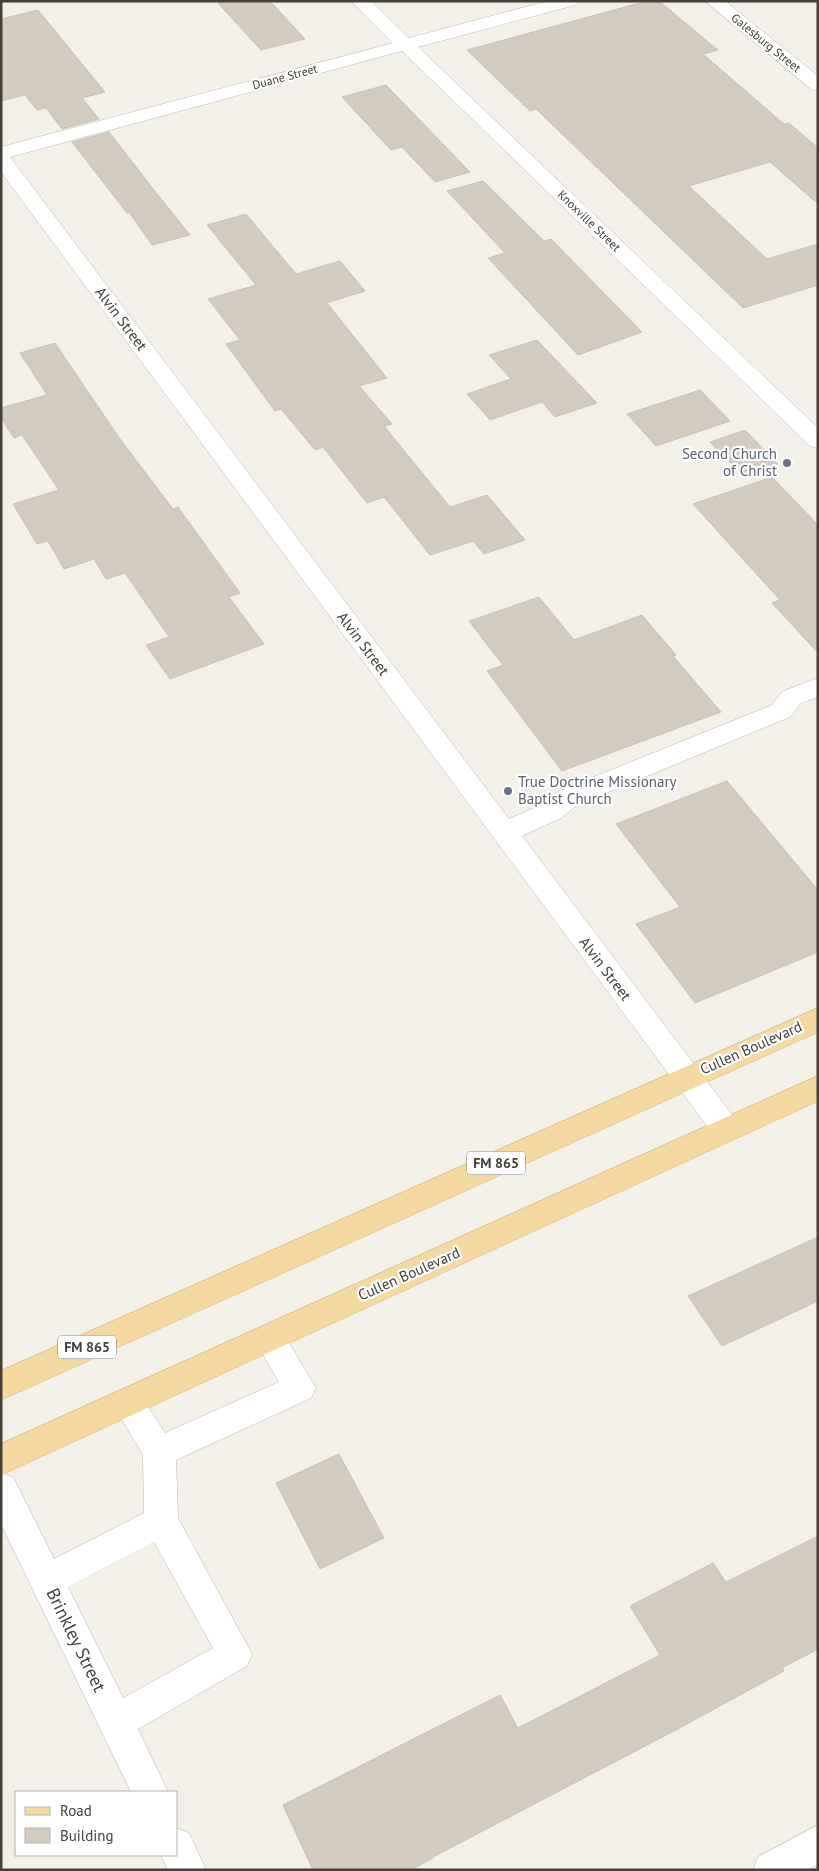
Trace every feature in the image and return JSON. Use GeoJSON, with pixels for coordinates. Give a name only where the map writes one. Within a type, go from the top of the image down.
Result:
{"type":"FeatureCollection","features":[{"type":"Feature","properties":{"kind":"main road","name":"Cullen Boulevard"},"geometry":{"type":"LineString","coordinates":[[1,1386],[818,1019]]}},
{"type":"Feature","properties":{"kind":"main road","name":"Cullen Boulevard"},"geometry":{"type":"LineString","coordinates":[[1,1460],[818,1088]]}},
{"type":"Feature","properties":{"kind":"street","name":"Knoxville Street"},"geometry":{"type":"LineString","coordinates":[[360,1],[818,441]]}},
{"type":"Feature","properties":{"kind":"street","name":"Duane Street"},"geometry":{"type":"LineString","coordinates":[[1,153],[569,1]]}},
{"type":"Feature","properties":{"kind":"street","name":"Galesburg Street"},"geometry":{"type":"LineString","coordinates":[[714,1],[818,85]]}},
{"type":"Feature","properties":{"kind":"street","name":"Alvin Street"},"geometry":{"type":"LineString","coordinates":[[1,158],[726,1129]]}},
{"type":"Feature","properties":{"kind":"street"},"geometry":{"type":"LineString","coordinates":[[504,833],[552,811],[568,798],[781,711],[792,697],[818,687]]}},
{"type":"Feature","properties":{"kind":"street"},"geometry":{"type":"LineString","coordinates":[[159,1452],[300,1388],[269,1338]]}},
{"type":"Feature","properties":{"kind":"street"},"geometry":{"type":"LineString","coordinates":[[115,1722],[235,1654],[161,1521],[159,1452],[128,1403]]}},
{"type":"Feature","properties":{"kind":"street","name":"Brinkley Street"},"geometry":{"type":"LineString","coordinates":[[1,1488],[150,1791]]}},
{"type":"Feature","properties":{"kind":"street"},"geometry":{"type":"LineString","coordinates":[[46,1581],[161,1521]]}},
{"type":"Feature","properties":{"kind":"street"},"geometry":{"type":"LineString","coordinates":[[771,1870],[818,1843]]}},
{"type":"Feature","properties":{"kind":"street"},"geometry":{"type":"LineString","coordinates":[[178,1850],[188,1870]]}},
{"type":"Feature","properties":{"kind":"building"},"geometry":{"type":"Polygon","coordinates":[[[216,1],[270,1],[305,39],[261,50],[216,1]]]}},
{"type":"Feature","properties":{"kind":"building"},"geometry":{"type":"Polygon","coordinates":[[[647,1],[659,1],[718,50],[703,54],[784,124],[789,123],[818,148],[818,204],[770,162],[689,186],[767,259],[818,244],[818,285],[743,308],[536,109],[530,111],[467,50],[647,1]]]}},
{"type":"Feature","properties":{"kind":"building"},"geometry":{"type":"Polygon","coordinates":[[[38,10],[105,92],[82,98],[99,119],[62,129],[46,108],[37,110],[25,95],[1,101],[1,19],[38,10]]]}},
{"type":"Feature","properties":{"kind":"building"},"geometry":{"type":"Polygon","coordinates":[[[386,85],[470,172],[435,182],[402,147],[391,150],[342,97],[386,85]]]}},
{"type":"Feature","properties":{"kind":"building"},"geometry":{"type":"Polygon","coordinates":[[[109,132],[190,235],[152,245],[129,212],[127,213],[72,142],[109,132]]]}},
{"type":"Feature","properties":{"kind":"building"},"geometry":{"type":"Polygon","coordinates":[[[483,181],[544,241],[551,239],[642,332],[578,355],[488,258],[505,253],[447,191],[483,181]]]}},
{"type":"Feature","properties":{"kind":"building"},"geometry":{"type":"Polygon","coordinates":[[[246,214],[296,274],[340,261],[365,291],[327,303],[387,378],[359,386],[392,424],[384,426],[450,507],[487,495],[525,540],[484,554],[473,541],[430,555],[384,497],[367,503],[323,447],[315,450],[281,409],[275,411],[226,344],[240,340],[208,299],[256,285],[207,225],[246,214]]]}},
{"type":"Feature","properties":{"kind":"building"},"geometry":{"type":"Polygon","coordinates":[[[537,340],[597,403],[555,417],[542,402],[490,420],[467,394],[511,379],[489,355],[537,340]]]}},
{"type":"Feature","properties":{"kind":"building"},"geometry":{"type":"Polygon","coordinates":[[[55,343],[120,439],[173,509],[178,507],[240,593],[229,597],[264,644],[170,679],[146,645],[169,637],[125,573],[106,579],[94,559],[64,569],[48,541],[37,544],[13,504],[59,490],[22,435],[14,438],[1,418],[1,408],[47,395],[20,353],[55,343]]]}},
{"type":"Feature","properties":{"kind":"building"},"geometry":{"type":"Polygon","coordinates":[[[700,390],[730,421],[656,446],[627,414],[700,390]]]}},
{"type":"Feature","properties":{"kind":"building"},"geometry":{"type":"Polygon","coordinates":[[[745,430],[778,464],[743,476],[710,442],[745,430]]]}},
{"type":"Feature","properties":{"kind":"building"},"geometry":{"type":"Polygon","coordinates":[[[772,477],[818,525],[818,653],[772,603],[780,600],[693,504],[772,477]]]}},
{"type":"Feature","properties":{"kind":"building"},"geometry":{"type":"Polygon","coordinates":[[[539,597],[574,640],[642,615],[676,655],[673,656],[721,712],[562,771],[487,671],[503,665],[469,621],[539,597]]]}},
{"type":"Feature","properties":{"kind":"building"},"geometry":{"type":"Polygon","coordinates":[[[727,781],[818,890],[818,952],[695,1003],[636,924],[680,907],[616,824],[727,781]]]}},
{"type":"Feature","properties":{"kind":"building"},"geometry":{"type":"Polygon","coordinates":[[[818,1237],[818,1301],[722,1346],[688,1296],[818,1237]]]}},
{"type":"Feature","properties":{"kind":"building"},"geometry":{"type":"Polygon","coordinates":[[[339,1454],[384,1538],[320,1569],[276,1483],[339,1454]]]}},
{"type":"Feature","properties":{"kind":"building"},"geometry":{"type":"Polygon","coordinates":[[[818,1536],[818,1649],[782,1668],[784,1671],[674,1731],[411,1870],[313,1870],[283,1805],[500,1695],[518,1728],[660,1655],[630,1606],[713,1563],[726,1582],[818,1536]]]}},
{"type":"Feature","properties":{"kind":"place","name":"Second Church of Christ"},"geometry":{"type":"Point","coordinates":[787,463]}},
{"type":"Feature","properties":{"kind":"place","name":"True Doctrine Missionary Baptist Church"},"geometry":{"type":"Point","coordinates":[508,791]}}]}
